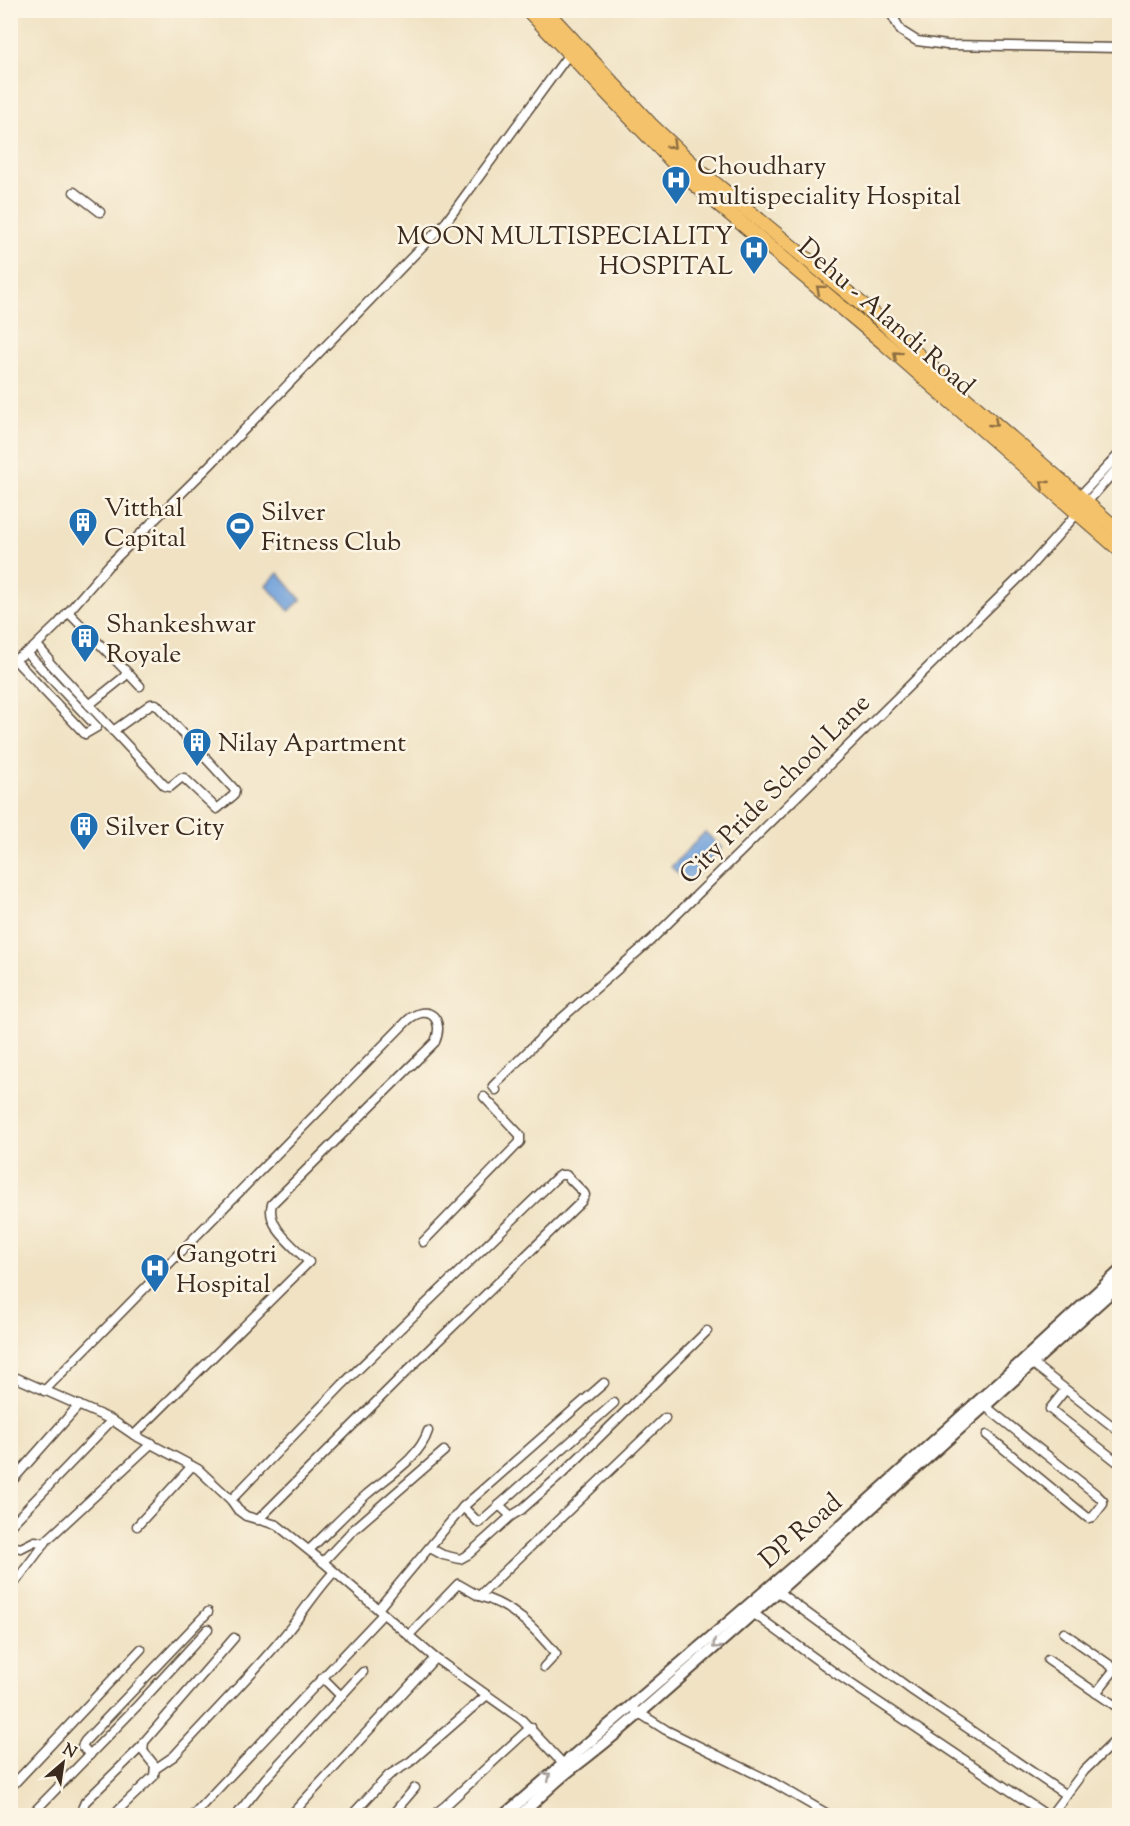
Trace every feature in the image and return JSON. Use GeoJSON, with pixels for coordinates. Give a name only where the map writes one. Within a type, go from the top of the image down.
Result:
{"type":"FeatureCollection","features":[{"type":"Feature","properties":{"kind":"main road","name":"Dehu - Alandi Road"},"geometry":{"type":"LineString","coordinates":[[528,10],[691,181],[1079,505],[1119,532]]}},
{"type":"Feature","properties":{"kind":"main road","name":"Dehu - Alandi Road"},"geometry":{"type":"LineString","coordinates":[[545,10],[650,124],[702,173],[876,316],[1079,505],[1119,550]]}},
{"type":"Feature","properties":{"kind":"street"},"geometry":{"type":"LineString","coordinates":[[892,10],[892,15],[902,31],[917,41],[947,45],[1119,48]]}},
{"type":"Feature","properties":{"kind":"street"},"geometry":{"type":"LineString","coordinates":[[32,649],[97,728],[85,734],[13,661],[32,649],[68,612],[108,565],[207,468],[446,222],[569,54]]}},
{"type":"Feature","properties":{"kind":"street"},"geometry":{"type":"LineString","coordinates":[[74,192],[100,212]]}},
{"type":"Feature","properties":{"kind":"street"},"geometry":{"type":"LineString","coordinates":[[1079,505],[1119,453]]}},
{"type":"Feature","properties":{"kind":"street"},"geometry":{"type":"LineString","coordinates":[[1079,505],[1119,465]]}},
{"type":"Feature","properties":{"kind":"street","name":"City Pride School Lane"},"geometry":{"type":"LineString","coordinates":[[495,1088],[554,1025],[651,940],[1027,570],[1079,505]]}},
{"type":"Feature","properties":{"kind":"street"},"geometry":{"type":"LineString","coordinates":[[68,612],[140,686]]}},
{"type":"Feature","properties":{"kind":"street"},"geometry":{"type":"LineString","coordinates":[[32,649],[49,663],[113,731],[168,788],[184,778],[217,809],[234,795],[235,790],[156,704],[151,704],[113,731]]}},
{"type":"Feature","properties":{"kind":"street"},"geometry":{"type":"LineString","coordinates":[[89,705],[124,677],[127,672]]}},
{"type":"Feature","properties":{"kind":"street"},"geometry":{"type":"LineString","coordinates":[[44,1391],[408,1020],[415,1014],[424,1012],[433,1016],[437,1021],[439,1033],[435,1042],[272,1204],[270,1213],[274,1224],[309,1262],[134,1435]]}},
{"type":"Feature","properties":{"kind":"street"},"geometry":{"type":"LineString","coordinates":[[423,1242],[520,1142],[520,1135],[483,1097]]}},
{"type":"Feature","properties":{"kind":"street"},"geometry":{"type":"LineString","coordinates":[[231,1500],[343,1384],[557,1177],[566,1175],[584,1193],[581,1202],[405,1372],[258,1520]]}},
{"type":"Feature","properties":{"kind":"street","name":"DP Road"},"geometry":{"type":"LineString","coordinates":[[635,1711],[855,1525],[985,1406],[1119,1271]]}},
{"type":"Feature","properties":{"kind":"street","name":"DP Road"},"geometry":{"type":"LineString","coordinates":[[503,1815],[566,1766],[581,1763],[635,1711],[830,1535],[1119,1284]]}},
{"type":"Feature","properties":{"kind":"street"},"geometry":{"type":"LineString","coordinates":[[430,1548],[443,1555],[460,1559],[469,1554],[563,1473],[707,1331]]}},
{"type":"Feature","properties":{"kind":"street"},"geometry":{"type":"LineString","coordinates":[[1029,1361],[1119,1432]]}},
{"type":"Feature","properties":{"kind":"street"},"geometry":{"type":"LineString","coordinates":[[10,1375],[111,1420],[134,1435],[152,1443],[192,1466],[246,1516],[277,1525],[435,1658],[531,1727],[566,1766]]}},
{"type":"Feature","properties":{"kind":"street"},"geometry":{"type":"LineString","coordinates":[[192,1815],[322,1678],[380,1612],[463,1507],[604,1383]]}},
{"type":"Feature","properties":{"kind":"street"},"geometry":{"type":"LineString","coordinates":[[1065,1390],[1050,1409],[1119,1464]]}},
{"type":"Feature","properties":{"kind":"street"},"geometry":{"type":"LineString","coordinates":[[463,1507],[479,1522],[614,1403]]}},
{"type":"Feature","properties":{"kind":"street"},"geometry":{"type":"LineString","coordinates":[[10,1483],[79,1406]]}},
{"type":"Feature","properties":{"kind":"street"},"geometry":{"type":"LineString","coordinates":[[985,1406],[1097,1495],[1103,1504],[1093,1517],[1088,1518],[987,1435]]}},
{"type":"Feature","properties":{"kind":"street"},"geometry":{"type":"LineString","coordinates":[[479,1596],[665,1418]]}},
{"type":"Feature","properties":{"kind":"street"},"geometry":{"type":"LineString","coordinates":[[10,1527],[111,1420]]}},
{"type":"Feature","properties":{"kind":"street"},"geometry":{"type":"LineString","coordinates":[[309,1551],[416,1452],[424,1442],[428,1431]]}},
{"type":"Feature","properties":{"kind":"street"},"geometry":{"type":"LineString","coordinates":[[10,1589],[45,1543],[152,1443]]}},
{"type":"Feature","properties":{"kind":"street"},"geometry":{"type":"LineString","coordinates":[[323,1562],[353,1530],[444,1451]]}},
{"type":"Feature","properties":{"kind":"street"},"geometry":{"type":"LineString","coordinates":[[136,1526],[192,1466]]}},
{"type":"Feature","properties":{"kind":"street"},"geometry":{"type":"LineString","coordinates":[[499,1505],[512,1516]]}},
{"type":"Feature","properties":{"kind":"street"},"geometry":{"type":"LineString","coordinates":[[10,1546],[21,1548],[35,1541],[45,1543]]}},
{"type":"Feature","properties":{"kind":"street"},"geometry":{"type":"LineString","coordinates":[[155,1769],[174,1756],[271,1651],[334,1572]]}},
{"type":"Feature","properties":{"kind":"street"},"geometry":{"type":"LineString","coordinates":[[409,1635],[458,1584],[510,1610],[535,1629],[556,1654],[544,1667]]}},
{"type":"Feature","properties":{"kind":"street"},"geometry":{"type":"LineString","coordinates":[[777,1591],[913,1691],[1066,1795]]}},
{"type":"Feature","properties":{"kind":"street"},"geometry":{"type":"LineString","coordinates":[[90,1755],[82,1746],[85,1741],[208,1612]]}},
{"type":"Feature","properties":{"kind":"street"},"geometry":{"type":"LineString","coordinates":[[753,1612],[854,1686],[1049,1815],[1084,1771],[1119,1736]]}},
{"type":"Feature","properties":{"kind":"street"},"geometry":{"type":"LineString","coordinates":[[30,1815],[139,1704],[208,1629]]}},
{"type":"Feature","properties":{"kind":"street"},"geometry":{"type":"LineString","coordinates":[[1064,1634],[1117,1670],[1096,1693]]}},
{"type":"Feature","properties":{"kind":"street"},"geometry":{"type":"LineString","coordinates":[[84,1815],[82,1809],[85,1802],[142,1746],[234,1638]]}},
{"type":"Feature","properties":{"kind":"street"},"geometry":{"type":"LineString","coordinates":[[10,1788],[141,1649]]}},
{"type":"Feature","properties":{"kind":"street"},"geometry":{"type":"LineString","coordinates":[[290,1815],[435,1658]]}},
{"type":"Feature","properties":{"kind":"street"},"geometry":{"type":"LineString","coordinates":[[1048,1660],[1119,1709]]}},
{"type":"Feature","properties":{"kind":"street"},"geometry":{"type":"LineString","coordinates":[[236,1815],[266,1778],[363,1672]]}},
{"type":"Feature","properties":{"kind":"street"},"geometry":{"type":"LineString","coordinates":[[322,1678],[340,1695]]}},
{"type":"Feature","properties":{"kind":"street"},"geometry":{"type":"LineString","coordinates":[[351,1815],[389,1775],[410,1762],[487,1695]]}},
{"type":"Feature","properties":{"kind":"street"},"geometry":{"type":"LineString","coordinates":[[635,1711],[666,1730],[774,1783],[831,1815]]}},
{"type":"Feature","properties":{"kind":"street"},"geometry":{"type":"LineString","coordinates":[[432,1815],[446,1806],[531,1727]]}},
{"type":"Feature","properties":{"kind":"street"},"geometry":{"type":"LineString","coordinates":[[117,1815],[117,1810],[154,1776],[155,1769],[142,1746]]}},
{"type":"Feature","properties":{"kind":"street","name":"DP Road"},"geometry":{"type":"LineString","coordinates":[[519,1815],[566,1766]]}},
{"type":"Feature","properties":{"kind":"street"},"geometry":{"type":"LineString","coordinates":[[391,1815],[415,1788]]}},
{"type":"Feature","properties":{"kind":"water"},"geometry":{"type":"Polygon","coordinates":[[[278,573],[301,600],[289,611],[266,585],[278,573]]]}},
{"type":"Feature","properties":{"kind":"water"},"geometry":{"type":"Polygon","coordinates":[[[705,832],[722,848],[689,883],[671,867],[705,832]]]}},
{"type":"Feature","properties":{"kind":"place","name":"Choudhary multispeciality Hospital"},"geometry":{"type":"Point","coordinates":[676,206]}},
{"type":"Feature","properties":{"kind":"place","name":"MOON MULTISPECIALITY HOSPITAL"},"geometry":{"type":"Point","coordinates":[754,276]}},
{"type":"Feature","properties":{"kind":"place","name":"Vitthal Capital"},"geometry":{"type":"Point","coordinates":[83,548]}},
{"type":"Feature","properties":{"kind":"place","name":"Silver Fitness Club"},"geometry":{"type":"Point","coordinates":[240,552]}},
{"type":"Feature","properties":{"kind":"place","name":"Shankeshwar Royale"},"geometry":{"type":"Point","coordinates":[85,664]}},
{"type":"Feature","properties":{"kind":"place","name":"Nilay Apartment"},"geometry":{"type":"Point","coordinates":[197,768]}},
{"type":"Feature","properties":{"kind":"place","name":"Silver City"},"geometry":{"type":"Point","coordinates":[84,852]}},
{"type":"Feature","properties":{"kind":"place","name":"Gangotri Hospital"},"geometry":{"type":"Point","coordinates":[155,1294]}}]}
